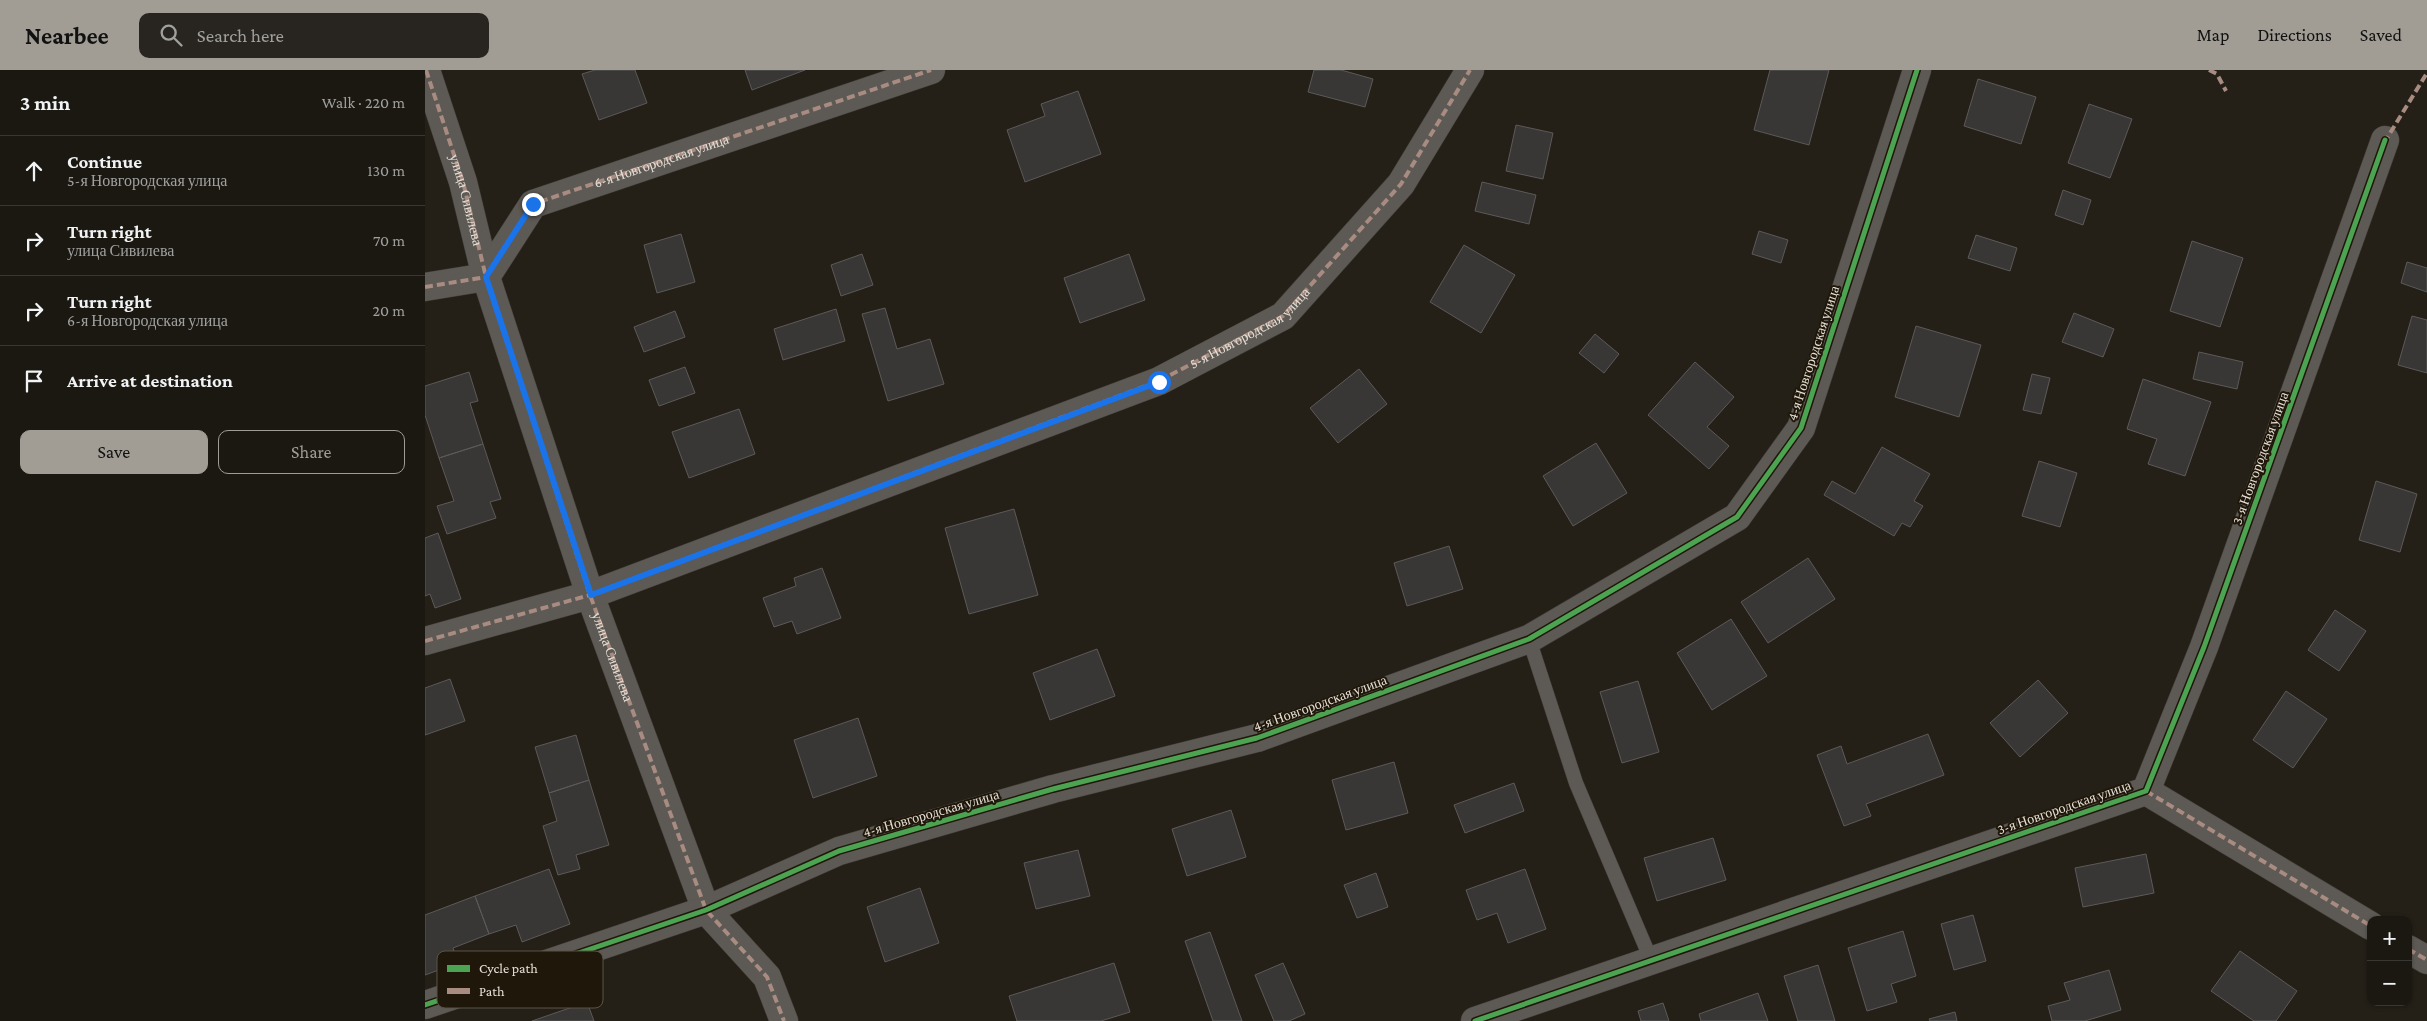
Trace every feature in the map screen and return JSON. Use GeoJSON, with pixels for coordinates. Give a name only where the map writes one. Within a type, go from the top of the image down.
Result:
{"type":"FeatureCollection","features":[{"type":"Feature","properties":{"kind":"street","name":"улица Сивилева"},"geometry":{"type":"LineString","coordinates":[[426,70],[463,182],[486,277],[591,595],[706,910],[767,977],[784,1021]]}},
{"type":"Feature","properties":{"kind":"street","name":"6-я Новгородская улица"},"geometry":{"type":"LineString","coordinates":[[486,277],[533,204],[931,70]]}},
{"type":"Feature","properties":{"kind":"street","name":"5-я Новгородская улица"},"geometry":{"type":"LineString","coordinates":[[425,641],[591,595],[1159,382],[1283,316],[1401,184],[1470,70]]}},
{"type":"Feature","properties":{"kind":"street","name":"4-я Новгородская улица"},"geometry":{"type":"LineString","coordinates":[[585,951],[706,910],[839,851],[1053,789],[1257,738],[1529,639],[1737,517],[1801,428],[1917,70]]}},
{"type":"Feature","properties":{"kind":"street","name":"3-я Новгородская улица"},"geometry":{"type":"LineString","coordinates":[[1475,1021],[2146,791],[2204,647],[2385,140]]}},
{"type":"Feature","properties":{"kind":"street"},"geometry":{"type":"LineString","coordinates":[[425,287],[486,277]]}},
{"type":"Feature","properties":{"kind":"street"},"geometry":{"type":"LineString","coordinates":[[2146,791],[2367,924]]}},
{"type":"Feature","properties":{"kind":"street"},"geometry":{"type":"LineString","coordinates":[[2412,951],[2427,960]]}},
{"type":"Feature","properties":{"kind":"street","name":"4-я Новгородская улица"},"geometry":{"type":"LineString","coordinates":[[425,1005],[437,1001]]}},
{"type":"Feature","properties":{"kind":"lane"},"geometry":{"type":"LineString","coordinates":[[1529,639],[1576,784],[1651,962]]}},
{"type":"Feature","properties":{"kind":"building"},"geometry":{"type":"Polygon","coordinates":[[[595,70],[635,70],[647,103],[599,120],[582,74],[595,70]]]}},
{"type":"Feature","properties":{"kind":"building"},"geometry":{"type":"Polygon","coordinates":[[[745,70],[805,70],[752,90],[745,70]]]}},
{"type":"Feature","properties":{"kind":"building"},"geometry":{"type":"Polygon","coordinates":[[[1314,70],[1341,70],[1373,79],[1365,107],[1308,92],[1314,70]]]}},
{"type":"Feature","properties":{"kind":"building"},"geometry":{"type":"Polygon","coordinates":[[[1770,70],[1829,70],[1809,145],[1754,130],[1770,70]]]}},
{"type":"Feature","properties":{"kind":"building"},"geometry":{"type":"Polygon","coordinates":[[[1978,79],[2036,97],[2021,144],[1964,126],[1978,79]]]}},
{"type":"Feature","properties":{"kind":"building"},"geometry":{"type":"Polygon","coordinates":[[[1078,91],[1101,154],[1025,182],[1007,130],[1045,116],[1041,104],[1078,91]]]}},
{"type":"Feature","properties":{"kind":"building"},"geometry":{"type":"Polygon","coordinates":[[[2089,104],[2132,119],[2110,178],[2068,163],[2089,104]]]}},
{"type":"Feature","properties":{"kind":"building"},"geometry":{"type":"Polygon","coordinates":[[[1516,125],[1553,133],[1543,179],[1506,171],[1516,125]]]}},
{"type":"Feature","properties":{"kind":"building"},"geometry":{"type":"Polygon","coordinates":[[[1482,182],[1536,195],[1529,224],[1475,211],[1482,182]]]}},
{"type":"Feature","properties":{"kind":"building"},"geometry":{"type":"Polygon","coordinates":[[[2063,190],[2091,200],[2083,225],[2055,215],[2063,190]]]}},
{"type":"Feature","properties":{"kind":"building"},"geometry":{"type":"Polygon","coordinates":[[[1759,231],[1788,240],[1781,263],[1752,254],[1759,231]]]}},
{"type":"Feature","properties":{"kind":"building"},"geometry":{"type":"Polygon","coordinates":[[[681,234],[695,282],[657,293],[644,245],[681,234]]]}},
{"type":"Feature","properties":{"kind":"building"},"geometry":{"type":"Polygon","coordinates":[[[1976,235],[2017,248],[2010,271],[1968,258],[1976,235]]]}},
{"type":"Feature","properties":{"kind":"building"},"geometry":{"type":"Polygon","coordinates":[[[2192,241],[2243,258],[2220,327],[2170,311],[2192,241]]]}},
{"type":"Feature","properties":{"kind":"building"},"geometry":{"type":"Polygon","coordinates":[[[1464,245],[1515,275],[1481,333],[1430,302],[1464,245]]]}},
{"type":"Feature","properties":{"kind":"building"},"geometry":{"type":"Polygon","coordinates":[[[862,254],[873,285],[841,296],[831,265],[862,254]]]}},
{"type":"Feature","properties":{"kind":"building"},"geometry":{"type":"Polygon","coordinates":[[[1129,254],[1145,300],[1080,323],[1064,278],[1129,254]]]}},
{"type":"Feature","properties":{"kind":"building"},"geometry":{"type":"Polygon","coordinates":[[[2407,262],[2427,268],[2427,292],[2401,283],[2407,262]]]}},
{"type":"Feature","properties":{"kind":"building"},"geometry":{"type":"Polygon","coordinates":[[[885,308],[897,349],[930,339],[944,384],[888,401],[862,314],[885,308]]]}},
{"type":"Feature","properties":{"kind":"building"},"geometry":{"type":"Polygon","coordinates":[[[836,309],[845,341],[783,360],[774,329],[836,309]]]}},
{"type":"Feature","properties":{"kind":"building"},"geometry":{"type":"Polygon","coordinates":[[[675,311],[685,337],[644,352],[634,327],[675,311]]]}},
{"type":"Feature","properties":{"kind":"building"},"geometry":{"type":"Polygon","coordinates":[[[2074,313],[2114,329],[2103,357],[2062,342],[2074,313]]]}},
{"type":"Feature","properties":{"kind":"building"},"geometry":{"type":"Polygon","coordinates":[[[2412,316],[2427,320],[2427,373],[2398,365],[2412,316]]]}},
{"type":"Feature","properties":{"kind":"building"},"geometry":{"type":"Polygon","coordinates":[[[1916,326],[1981,345],[1959,417],[1895,397],[1916,326]]]}},
{"type":"Feature","properties":{"kind":"building"},"geometry":{"type":"Polygon","coordinates":[[[1595,334],[1619,354],[1604,373],[1579,353],[1595,334]]]}},
{"type":"Feature","properties":{"kind":"building"},"geometry":{"type":"Polygon","coordinates":[[[2199,352],[2243,362],[2237,389],[2193,379],[2199,352]]]}},
{"type":"Feature","properties":{"kind":"building"},"geometry":{"type":"Polygon","coordinates":[[[1695,362],[1734,397],[1707,427],[1729,446],[1709,469],[1648,415],[1695,362]]]}},
{"type":"Feature","properties":{"kind":"building"},"geometry":{"type":"Polygon","coordinates":[[[685,367],[695,393],[659,406],[649,380],[685,367]]]}},
{"type":"Feature","properties":{"kind":"building"},"geometry":{"type":"Polygon","coordinates":[[[1359,369],[1387,404],[1338,443],[1310,408],[1359,369]]]}},
{"type":"Feature","properties":{"kind":"building"},"geometry":{"type":"Polygon","coordinates":[[[469,372],[478,401],[470,403],[483,444],[439,458],[425,415],[425,386],[469,372]]]}},
{"type":"Feature","properties":{"kind":"building"},"geometry":{"type":"Polygon","coordinates":[[[2032,374],[2050,378],[2041,414],[2023,410],[2032,374]]]}},
{"type":"Feature","properties":{"kind":"building"},"geometry":{"type":"Polygon","coordinates":[[[2143,379],[2211,402],[2185,476],[2148,464],[2157,439],[2127,429],[2143,379]]]}},
{"type":"Feature","properties":{"kind":"building"},"geometry":{"type":"Polygon","coordinates":[[[739,409],[755,454],[689,478],[672,432],[739,409]]]}},
{"type":"Feature","properties":{"kind":"building"},"geometry":{"type":"Polygon","coordinates":[[[1596,443],[1627,493],[1573,526],[1543,476],[1596,443]]]}},
{"type":"Feature","properties":{"kind":"building"},"geometry":{"type":"Polygon","coordinates":[[[483,444],[501,499],[490,502],[496,518],[447,534],[437,506],[454,501],[439,458],[483,444]]]}},
{"type":"Feature","properties":{"kind":"building"},"geometry":{"type":"Polygon","coordinates":[[[1882,447],[1930,474],[1914,501],[1923,506],[1910,527],[1902,523],[1894,536],[1824,495],[1832,481],[1855,494],[1882,447]]]}},
{"type":"Feature","properties":{"kind":"building"},"geometry":{"type":"Polygon","coordinates":[[[2039,461],[2077,473],[2060,527],[2022,516],[2039,461]]]}},
{"type":"Feature","properties":{"kind":"building"},"geometry":{"type":"Polygon","coordinates":[[[2376,481],[2417,494],[2400,552],[2359,540],[2376,481]]]}},
{"type":"Feature","properties":{"kind":"building"},"geometry":{"type":"Polygon","coordinates":[[[1014,509],[1038,595],[969,614],[945,528],[1014,509]]]}},
{"type":"Feature","properties":{"kind":"building"},"geometry":{"type":"Polygon","coordinates":[[[438,533],[461,599],[435,608],[430,594],[425,596],[425,538],[438,533]]]}},
{"type":"Feature","properties":{"kind":"building"},"geometry":{"type":"Polygon","coordinates":[[[1449,546],[1463,589],[1407,606],[1394,563],[1449,546]]]}},
{"type":"Feature","properties":{"kind":"building"},"geometry":{"type":"Polygon","coordinates":[[[1808,558],[1835,599],[1768,643],[1741,602],[1808,558]]]}},
{"type":"Feature","properties":{"kind":"building"},"geometry":{"type":"Polygon","coordinates":[[[822,568],[841,618],[797,634],[792,621],[774,627],[763,598],[796,586],[794,578],[822,568]]]}},
{"type":"Feature","properties":{"kind":"building"},"geometry":{"type":"Polygon","coordinates":[[[2335,610],[2366,631],[2339,671],[2308,650],[2335,610]]]}},
{"type":"Feature","properties":{"kind":"building"},"geometry":{"type":"Polygon","coordinates":[[[1731,619],[1767,676],[1712,710],[1677,653],[1731,619]]]}},
{"type":"Feature","properties":{"kind":"building"},"geometry":{"type":"Polygon","coordinates":[[[1097,649],[1115,696],[1050,720],[1033,673],[1097,649]]]}},
{"type":"Feature","properties":{"kind":"building"},"geometry":{"type":"Polygon","coordinates":[[[450,679],[465,721],[425,735],[425,688],[450,679]]]}},
{"type":"Feature","properties":{"kind":"building"},"geometry":{"type":"Polygon","coordinates":[[[2038,680],[2068,713],[2020,757],[1990,723],[2038,680]]]}},
{"type":"Feature","properties":{"kind":"building"},"geometry":{"type":"Polygon","coordinates":[[[1638,681],[1659,752],[1622,763],[1600,692],[1638,681]]]}},
{"type":"Feature","properties":{"kind":"building"},"geometry":{"type":"Polygon","coordinates":[[[2286,691],[2327,719],[2293,768],[2253,740],[2286,691]]]}},
{"type":"Feature","properties":{"kind":"building"},"geometry":{"type":"Polygon","coordinates":[[[858,718],[877,776],[813,798],[794,740],[858,718]]]}},
{"type":"Feature","properties":{"kind":"building"},"geometry":{"type":"Polygon","coordinates":[[[1928,734],[1944,775],[1866,804],[1871,816],[1844,826],[1817,755],[1841,746],[1847,764],[1928,734]]]}},
{"type":"Feature","properties":{"kind":"building"},"geometry":{"type":"Polygon","coordinates":[[[576,735],[589,780],[549,793],[535,747],[576,735]]]}},
{"type":"Feature","properties":{"kind":"building"},"geometry":{"type":"Polygon","coordinates":[[[1394,762],[1408,813],[1346,830],[1332,780],[1394,762]]]}},
{"type":"Feature","properties":{"kind":"building"},"geometry":{"type":"Polygon","coordinates":[[[589,780],[609,845],[576,855],[580,869],[558,875],[543,826],[557,821],[549,793],[589,780]]]}},
{"type":"Feature","properties":{"kind":"building"},"geometry":{"type":"Polygon","coordinates":[[[1514,783],[1524,811],[1465,833],[1454,805],[1514,783]]]}},
{"type":"Feature","properties":{"kind":"building"},"geometry":{"type":"Polygon","coordinates":[[[1231,810],[1246,857],[1187,876],[1172,829],[1231,810]]]}},
{"type":"Feature","properties":{"kind":"building"},"geometry":{"type":"Polygon","coordinates":[[[1713,838],[1726,880],[1657,901],[1644,858],[1713,838]]]}},
{"type":"Feature","properties":{"kind":"building"},"geometry":{"type":"Polygon","coordinates":[[[1078,850],[1090,896],[1036,909],[1024,863],[1078,850]]]}},
{"type":"Feature","properties":{"kind":"building"},"geometry":{"type":"Polygon","coordinates":[[[2146,854],[2154,893],[2083,907],[2075,868],[2146,854]]]}},
{"type":"Feature","properties":{"kind":"building"},"geometry":{"type":"Polygon","coordinates":[[[549,869],[570,924],[522,942],[516,925],[489,934],[475,896],[549,869]]]}},
{"type":"Feature","properties":{"kind":"building"},"geometry":{"type":"Polygon","coordinates":[[[1525,869],[1546,929],[1508,943],[1497,913],[1477,920],[1466,890],[1525,869]]]}},
{"type":"Feature","properties":{"kind":"building"},"geometry":{"type":"Polygon","coordinates":[[[1376,873],[1388,907],[1357,918],[1344,885],[1376,873]]]}},
{"type":"Feature","properties":{"kind":"building"},"geometry":{"type":"Polygon","coordinates":[[[920,888],[939,943],[885,962],[867,907],[920,888]]]}},
{"type":"Feature","properties":{"kind":"building"},"geometry":{"type":"Polygon","coordinates":[[[475,896],[489,934],[453,948],[454,951],[437,951],[437,971],[425,975],[425,915],[475,896]]]}},
{"type":"Feature","properties":{"kind":"building"},"geometry":{"type":"Polygon","coordinates":[[[1973,915],[1986,961],[1954,970],[1941,924],[1973,915]]]}},
{"type":"Feature","properties":{"kind":"building"},"geometry":{"type":"Polygon","coordinates":[[[1903,931],[1916,976],[1891,984],[1897,1002],[1867,1011],[1848,948],[1903,931]]]}},
{"type":"Feature","properties":{"kind":"building"},"geometry":{"type":"Polygon","coordinates":[[[1210,932],[1242,1021],[1213,1021],[1185,941],[1210,932]]]}},
{"type":"Feature","properties":{"kind":"building"},"geometry":{"type":"Polygon","coordinates":[[[2240,951],[2297,991],[2276,1021],[2254,1021],[2211,991],[2240,951]]]}},
{"type":"Feature","properties":{"kind":"building"},"geometry":{"type":"Polygon","coordinates":[[[1114,963],[1130,1012],[1101,1021],[1017,1021],[1009,996],[1114,963]]]}},
{"type":"Feature","properties":{"kind":"building"},"geometry":{"type":"Polygon","coordinates":[[[1283,963],[1305,1014],[1289,1021],[1274,1021],[1255,975],[1283,963]]]}},
{"type":"Feature","properties":{"kind":"building"},"geometry":{"type":"Polygon","coordinates":[[[1818,965],[1835,1021],[1798,1021],[1784,976],[1818,965]]]}},
{"type":"Feature","properties":{"kind":"building"},"geometry":{"type":"Polygon","coordinates":[[[2109,970],[2121,1010],[2085,1021],[2052,1021],[2048,1006],[2070,1000],[2064,983],[2109,970]]]}},
{"type":"Feature","properties":{"kind":"building"},"geometry":{"type":"Polygon","coordinates":[[[1758,993],[1768,1021],[1701,1021],[1699,1014],[1758,993]]]}},
{"type":"Feature","properties":{"kind":"building"},"geometry":{"type":"Polygon","coordinates":[[[1663,1003],[1669,1021],[1641,1021],[1638,1011],[1663,1003]]]}},
{"type":"Feature","properties":{"kind":"building"},"geometry":{"type":"Polygon","coordinates":[[[570,1008],[589,1008],[594,1021],[532,1021],[570,1008]]]}},
{"type":"Feature","properties":{"kind":"building"},"geometry":{"type":"Polygon","coordinates":[[[1955,1012],[1957,1021],[1930,1021],[1929,1019],[1955,1012]]]}},
{"type":"Feature","properties":{"kind":"marked path"},"geometry":{"type":"LineString","coordinates":[[426,70],[463,182],[486,277],[590,595],[706,910],[767,977],[784,1021]]}},
{"type":"Feature","properties":{"kind":"marked path"},"geometry":{"type":"LineString","coordinates":[[425,287],[486,277],[533,204],[931,70]]}},
{"type":"Feature","properties":{"kind":"marked path"},"geometry":{"type":"LineString","coordinates":[[425,641],[590,595],[1159,381],[1283,316],[1401,184],[1470,70]]}},
{"type":"Feature","properties":{"kind":"marked path"},"geometry":{"type":"LineString","coordinates":[[2209,70],[2217,74],[2226,91]]}},
{"type":"Feature","properties":{"kind":"marked path"},"geometry":{"type":"LineString","coordinates":[[2384,143],[2427,73]]}},
{"type":"Feature","properties":{"kind":"marked path"},"geometry":{"type":"LineString","coordinates":[[2146,791],[2367,924]]}},
{"type":"Feature","properties":{"kind":"marked path"},"geometry":{"type":"LineString","coordinates":[[2412,951],[2427,960]]}},
{"type":"Feature","properties":{"kind":"cycle path"},"geometry":{"type":"LineString","coordinates":[[585,951],[706,910],[839,851],[1053,789],[1257,738],[1529,639],[1737,517],[1801,428],[1917,70]]}},
{"type":"Feature","properties":{"kind":"cycle path"},"geometry":{"type":"LineString","coordinates":[[1475,1021],[2146,791],[2204,647],[2385,140]]}},
{"type":"Feature","properties":{"kind":"cycle path"},"geometry":{"type":"LineString","coordinates":[[425,1005],[437,1001]]}},
{"type":"Feature","properties":{"kind":"route"},"geometry":{"type":"LineString","coordinates":[[533,204],[486,277],[591,595],[1159,382]]}}]}
